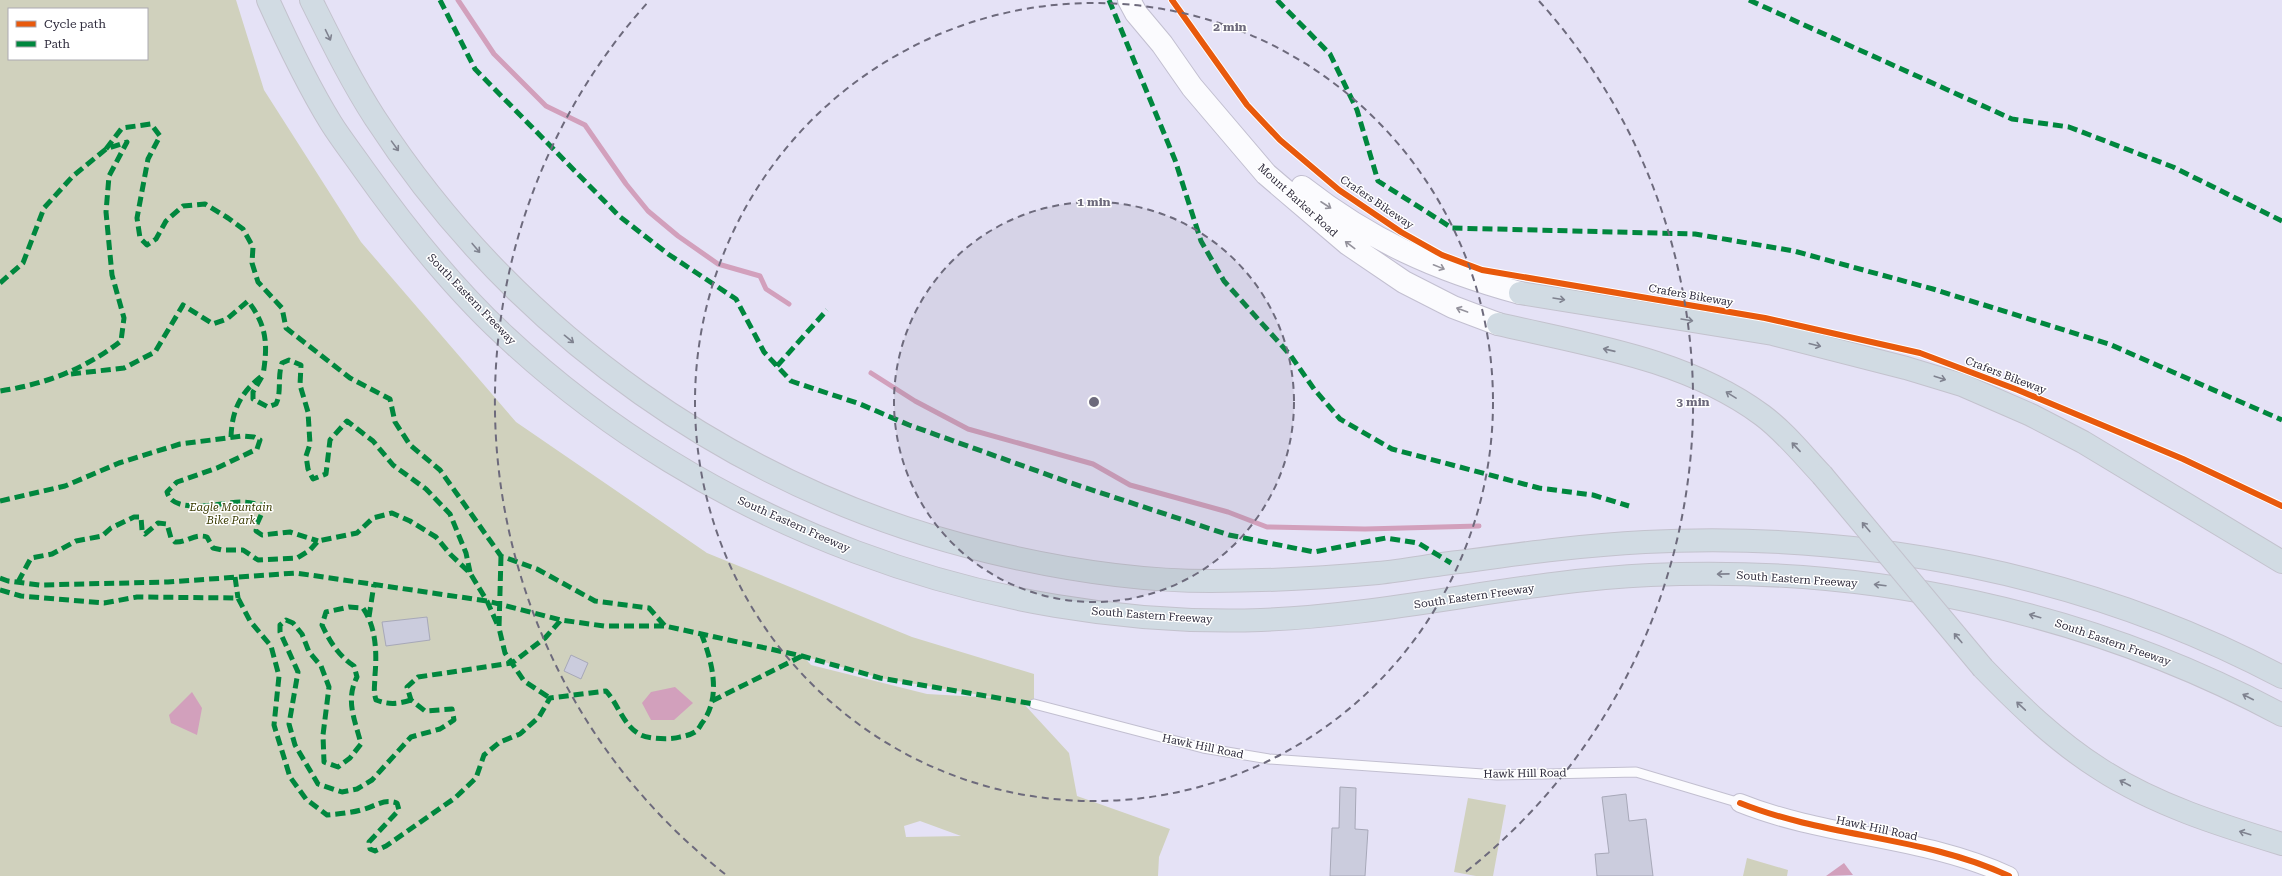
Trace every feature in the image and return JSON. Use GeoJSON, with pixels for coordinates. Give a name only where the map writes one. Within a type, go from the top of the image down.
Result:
{"type":"FeatureCollection","features":[{"type":"Feature","properties":{"kind":"highway","name":"South Eastern Freeway"},"geometry":{"type":"LineString","coordinates":[[268,0],[289,47],[332,125],[385,200],[442,270],[503,335],[596,412],[670,462],[748,505],[843,547],[913,572],[1001,595],[1088,611],[1176,619],[1262,620],[1355,612],[1560,584],[1648,575],[1742,575],[1824,579],[1920,590],[1994,605],[2086,630],[2168,660],[2247,696],[2282,715]]}},
{"type":"Feature","properties":{"kind":"highway"},"geometry":{"type":"LineString","coordinates":[[311,0],[331,41],[374,117],[427,190],[482,256],[551,324],[620,380],[696,431],[774,474],[856,511],[932,537],[1027,561],[1114,574],[1205,581],[1295,579],[1383,572],[1556,549],[1645,542],[1734,541],[1819,545],[1913,555],[1996,572],[2082,594],[2165,624],[2246,658],[2282,677]]}},
{"type":"Feature","properties":{"kind":"highway"},"geometry":{"type":"LineString","coordinates":[[1520,293],[1773,334],[1906,368],[1962,385],[2030,415],[2083,442],[2282,562]]}},
{"type":"Feature","properties":{"kind":"highway"},"geometry":{"type":"LineString","coordinates":[[1498,324],[1646,359],[1676,369],[1727,392],[1763,416],[1822,475],[1983,668],[2047,730],[2100,770],[2170,805],[2217,824],[2282,844]]}},
{"type":"Feature","properties":{"kind":"main road","name":"Mount Barker Road"},"geometry":{"type":"LineString","coordinates":[[1129,0],[1136,13],[1162,44],[1192,87],[1266,174],[1348,244],[1404,282],[1453,307],[1498,324]]}},
{"type":"Feature","properties":{"kind":"main road","name":"Mount Barker Road"},"geometry":{"type":"LineString","coordinates":[[1142,0],[1190,69],[1240,132],[1287,175],[1322,202],[1386,242],[1413,256],[1455,274],[1520,293]]}},
{"type":"Feature","properties":{"kind":"street","name":"Hawk Hill Road"},"geometry":{"type":"LineString","coordinates":[[1740,803],[1764,812],[1910,844],[1977,863],[2009,876]]}},
{"type":"Feature","properties":{"kind":"lane","name":"Hawk Hill Road"},"geometry":{"type":"LineString","coordinates":[[1034,704],[1203,748],[1269,759],[1497,775],[1636,772],[1740,803]]}},
{"type":"Feature","properties":{"kind":"green space","name":"Eagle Mountain Bike Park"},"geometry":{"type":"Polygon","coordinates":[[[0,0],[236,0],[264,90],[361,242],[516,422],[707,553],[912,637],[1034,674],[1034,704],[1022,702],[1069,753],[1077,796],[1170,829],[1159,857],[1158,876],[0,876],[0,0]],[[803,656],[811,665],[927,694],[998,698],[880,678],[803,656]],[[920,821],[904,826],[906,837],[961,836],[920,821]]]}},
{"type":"Feature","properties":{"kind":"green space"},"geometry":{"type":"Polygon","coordinates":[[[1468,798],[1506,805],[1493,876],[1476,876],[1454,872],[1468,798]]]}},
{"type":"Feature","properties":{"kind":"green space"},"geometry":{"type":"Polygon","coordinates":[[[1747,858],[1788,870],[1787,876],[1743,876],[1747,858]]]}},
{"type":"Feature","properties":{"kind":"shaded area"},"geometry":{"type":"Polygon","coordinates":[[[675,687],[693,703],[674,720],[651,720],[642,703],[651,692],[675,687]]]}},
{"type":"Feature","properties":{"kind":"shaded area"},"geometry":{"type":"Polygon","coordinates":[[[192,692],[202,708],[197,735],[171,723],[169,715],[192,692]]]}},
{"type":"Feature","properties":{"kind":"shaded area"},"geometry":{"type":"Polygon","coordinates":[[[1844,863],[1853,875],[1826,876],[1844,863]]]}},
{"type":"Feature","properties":{"kind":"building"},"geometry":{"type":"Polygon","coordinates":[[[427,617],[430,640],[386,646],[382,622],[427,617]]]}},
{"type":"Feature","properties":{"kind":"building"},"geometry":{"type":"Polygon","coordinates":[[[571,655],[588,663],[581,679],[564,671],[571,655]]]}},
{"type":"Feature","properties":{"kind":"building"},"geometry":{"type":"Polygon","coordinates":[[[1340,787],[1356,788],[1355,829],[1368,830],[1365,876],[1330,876],[1332,828],[1339,828],[1340,787]]]}},
{"type":"Feature","properties":{"kind":"building"},"geometry":{"type":"Polygon","coordinates":[[[1626,794],[1629,821],[1646,819],[1653,876],[1597,876],[1595,854],[1609,853],[1602,797],[1626,794]]]}},
{"type":"Feature","properties":{"kind":"waterway"},"geometry":{"type":"LineString","coordinates":[[458,0],[494,54],[546,106],[585,125],[626,184],[648,211],[678,236],[718,264],[760,276],[766,289],[789,304]]}},
{"type":"Feature","properties":{"kind":"waterway"},"geometry":{"type":"LineString","coordinates":[[871,373],[915,401],[968,429],[1093,464],[1130,485],[1228,512],[1267,527],[1365,529],[1479,526]]}},
{"type":"Feature","properties":{"kind":"marked path"},"geometry":{"type":"LineString","coordinates":[[440,0],[475,69],[619,216],[668,254],[736,299],[764,352],[791,381],[860,404],[909,425],[1068,482],[1229,535],[1314,552],[1386,538],[1418,543],[1451,563]]}},
{"type":"Feature","properties":{"kind":"marked path"},"geometry":{"type":"LineString","coordinates":[[1109,0],[1175,160],[1201,241],[1224,281],[1291,356],[1314,389],[1340,419],[1392,449],[1539,488],[1593,495],[1629,506]]}},
{"type":"Feature","properties":{"kind":"marked path"},"geometry":{"type":"LineString","coordinates":[[1277,0],[1330,54],[1357,110],[1378,181],[1452,228],[1695,234],[1794,251],[1933,289],[2109,344],[2282,420]]}},
{"type":"Feature","properties":{"kind":"marked path"},"geometry":{"type":"LineString","coordinates":[[1749,0],[2012,119],[2069,127],[2173,167],[2282,221]]}},
{"type":"Feature","properties":{"kind":"marked path"},"geometry":{"type":"LineString","coordinates":[[106,149],[122,128],[151,124],[160,136],[148,159],[137,218],[140,238],[147,245],[156,239],[166,221],[183,206],[205,204],[243,229],[253,247],[252,263],[258,282],[282,308],[286,328],[350,378],[390,399],[395,422],[410,445],[440,470],[501,556],[537,569],[595,601],[649,608],[665,626]]}},
{"type":"Feature","properties":{"kind":"marked path"},"geometry":{"type":"LineString","coordinates":[[0,283],[23,263],[44,208],[73,176],[106,149],[127,142],[109,176],[106,212],[112,275],[124,318],[121,341],[93,360],[64,374],[33,384],[0,391]]}},
{"type":"Feature","properties":{"kind":"marked path"},"geometry":{"type":"LineString","coordinates":[[71,374],[124,368],[155,352],[183,305],[213,324],[227,319],[248,301],[259,319],[264,336],[265,354],[263,375]]}},
{"type":"Feature","properties":{"kind":"marked path"},"geometry":{"type":"LineString","coordinates":[[777,366],[827,310]]}},
{"type":"Feature","properties":{"kind":"marked path"},"geometry":{"type":"LineString","coordinates":[[231,437],[233,418],[239,402],[255,381],[263,375],[253,392],[253,399],[268,407],[276,404],[278,399],[282,363],[289,360],[301,365],[300,385],[308,412],[310,444],[306,456],[308,469],[313,479],[326,474],[330,440],[347,421],[373,441],[393,465],[426,489],[450,514],[466,553],[470,572]]}},
{"type":"Feature","properties":{"kind":"marked path"},"geometry":{"type":"LineString","coordinates":[[0,501],[65,486],[119,463],[180,444],[243,436],[254,437],[260,440],[257,449],[217,468],[177,482],[167,492],[171,499],[179,504],[188,506],[241,502],[265,506],[257,524],[256,531],[262,535],[290,532],[318,541]]}},
{"type":"Feature","properties":{"kind":"marked path"},"geometry":{"type":"LineString","coordinates":[[18,582],[31,558],[52,554],[76,541],[102,536],[111,528],[134,517],[141,517],[142,530],[145,534],[158,523],[167,524],[171,538],[175,542],[203,536],[207,537],[213,548],[222,550],[243,550],[258,560],[297,558],[310,550],[318,541],[357,533],[373,518],[392,513],[410,521],[436,537],[451,555],[470,573],[487,601],[499,628]]}},
{"type":"Feature","properties":{"kind":"marked path"},"geometry":{"type":"LineString","coordinates":[[501,556],[499,628],[505,653],[524,681],[550,698]]}},
{"type":"Feature","properties":{"kind":"marked path"},"geometry":{"type":"LineString","coordinates":[[0,578],[8,581],[40,585],[168,582],[296,573],[487,601],[561,620],[604,626],[665,626],[802,656],[880,678],[1034,704]]}},
{"type":"Feature","properties":{"kind":"marked path"},"geometry":{"type":"LineString","coordinates":[[235,577],[238,598]]}},
{"type":"Feature","properties":{"kind":"marked path"},"geometry":{"type":"LineString","coordinates":[[369,617],[374,584]]}},
{"type":"Feature","properties":{"kind":"marked path"},"geometry":{"type":"LineString","coordinates":[[0,590],[21,596],[104,603],[137,597],[238,598],[250,621],[271,646],[279,676],[274,725],[290,777],[306,799],[327,815],[366,809],[383,802],[397,803],[399,810],[369,842],[370,849],[375,851],[386,846],[455,798],[476,778],[484,755],[500,742],[520,734],[539,717],[550,698],[606,691],[625,721],[641,735],[672,739],[695,732],[708,713],[712,702],[713,690],[713,679],[709,655],[701,633]]}},
{"type":"Feature","properties":{"kind":"marked path"},"geometry":{"type":"LineString","coordinates":[[411,700],[394,703],[385,703],[376,700],[374,690],[376,658],[375,640],[371,623],[363,608],[349,607],[326,612],[322,625],[335,648],[354,666],[357,677],[353,685],[351,702],[361,744],[350,758],[338,767],[324,762],[323,735],[329,687],[321,666],[309,652],[302,634],[293,623],[286,620],[280,625],[280,632],[298,672],[289,724],[295,745],[318,784],[342,792],[357,789],[372,780],[411,737],[440,729],[454,720],[452,709],[425,711],[411,700],[407,687],[418,677],[512,663],[545,638],[561,620]]}},
{"type":"Feature","properties":{"kind":"marked path"},"geometry":{"type":"LineString","coordinates":[[712,701],[802,656]]}},
{"type":"Feature","properties":{"kind":"cycle path","name":"Crafers Bikeway"},"geometry":{"type":"LineString","coordinates":[[1172,0],[1247,105],[1280,140],[1339,190],[1401,232],[1442,255],[1482,270],[1765,318],[1920,353],[2018,390],[2183,459],[2282,506]]}},
{"type":"Feature","properties":{"kind":"cycle path"},"geometry":{"type":"LineString","coordinates":[[1740,803],[1773,815],[1807,824],[1943,853],[1977,863],[2009,876]]}}]}
